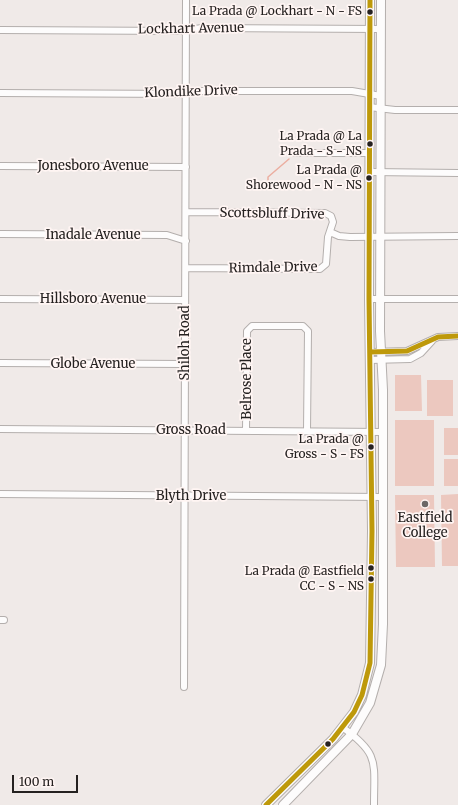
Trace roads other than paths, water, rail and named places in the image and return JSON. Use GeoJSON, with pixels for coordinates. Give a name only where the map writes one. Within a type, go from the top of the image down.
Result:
{"type":"FeatureCollection","features":[{"type":"Feature","properties":{"kind":"main road"},"geometry":{"type":"LineString","coordinates":[[266,805],[342,727],[354,712],[362,695],[370,663],[372,594],[372,432],[369,299],[371,96],[370,0]]}},
{"type":"Feature","properties":{"kind":"main road"},"geometry":{"type":"LineString","coordinates":[[283,805],[352,734],[370,703],[381,665],[383,594],[383,432],[380,299],[381,0]]}},
{"type":"Feature","properties":{"kind":"main road"},"geometry":{"type":"LineString","coordinates":[[372,594],[383,594]]}},
{"type":"Feature","properties":{"kind":"main road"},"geometry":{"type":"LineString","coordinates":[[370,663],[381,665]]}},
{"type":"Feature","properties":{"kind":"street","name":"Shiloh Road"},"geometry":{"type":"LineString","coordinates":[[184,687],[186,0]]}},
{"type":"Feature","properties":{"kind":"street","name":"Lockhart Avenue"},"geometry":{"type":"LineString","coordinates":[[0,30],[186,30],[202,28],[381,29]]}},
{"type":"Feature","properties":{"kind":"street","name":"Klondike Drive"},"geometry":{"type":"LineString","coordinates":[[0,93],[352,91],[371,96],[381,96]]}},
{"type":"Feature","properties":{"kind":"street"},"geometry":{"type":"LineString","coordinates":[[370,107],[395,110],[458,110]]}},
{"type":"Feature","properties":{"kind":"street"},"geometry":{"type":"LineString","coordinates":[[295,153],[370,153]]}},
{"type":"Feature","properties":{"kind":"street","name":"Jonesboro Avenue"},"geometry":{"type":"LineString","coordinates":[[0,166],[186,166]]}},
{"type":"Feature","properties":{"kind":"street"},"geometry":{"type":"LineString","coordinates":[[370,172],[458,173]]}},
{"type":"Feature","properties":{"kind":"street","name":"Scottsbluff Drive"},"geometry":{"type":"LineString","coordinates":[[186,212],[325,213],[332,216],[333,219],[330,232],[343,237],[458,236]]}},
{"type":"Feature","properties":{"kind":"street","name":"Rimdale Drive"},"geometry":{"type":"LineString","coordinates":[[186,268],[320,269],[326,264],[327,242],[330,232]]}},
{"type":"Feature","properties":{"kind":"street","name":"Inadale Avenue"},"geometry":{"type":"LineString","coordinates":[[0,234],[167,235],[186,241]]}},
{"type":"Feature","properties":{"kind":"street","name":"Hillsboro Avenue"},"geometry":{"type":"LineString","coordinates":[[0,299],[185,300]]}},
{"type":"Feature","properties":{"kind":"street"},"geometry":{"type":"LineString","coordinates":[[369,299],[458,299]]}},
{"type":"Feature","properties":{"kind":"street","name":"Belrose Place"},"geometry":{"type":"LineString","coordinates":[[246,431],[247,331],[252,326],[304,326],[307,328],[307,431]]}},
{"type":"Feature","properties":{"kind":"street"},"geometry":{"type":"LineString","coordinates":[[370,356],[381,356],[404,360],[416,357],[434,338],[458,336]]}},
{"type":"Feature","properties":{"kind":"street","name":"Globe Avenue"},"geometry":{"type":"LineString","coordinates":[[0,363],[185,364]]}},
{"type":"Feature","properties":{"kind":"street","name":"Gross Road"},"geometry":{"type":"LineString","coordinates":[[0,429],[383,432]]}},
{"type":"Feature","properties":{"kind":"street","name":"Blyth Drive"},"geometry":{"type":"LineString","coordinates":[[0,494],[383,497]]}},
{"type":"Feature","properties":{"kind":"street"},"geometry":{"type":"LineString","coordinates":[[342,727],[368,749],[373,760],[374,805]]}},
{"type":"Feature","properties":{"kind":"waterway"},"geometry":{"type":"LineString","coordinates":[[268,180],[268,177],[289,159]]}},
{"type":"Feature","properties":{"kind":"place","name":"La Prada @ Lockhart - N - FS"},"geometry":{"type":"Point","coordinates":[370,12]}},
{"type":"Feature","properties":{"kind":"place","name":"La Prada @ La Prada - S - NS"},"geometry":{"type":"Point","coordinates":[370,144]}},
{"type":"Feature","properties":{"kind":"place","name":"La Prada @ Shorewood - N - NS"},"geometry":{"type":"Point","coordinates":[369,178]}},
{"type":"Feature","properties":{"kind":"place","name":"La Prada @ Gross - S - FS"},"geometry":{"type":"Point","coordinates":[371,447]}},
{"type":"Feature","properties":{"kind":"place","name":"Eastfield College"},"geometry":{"type":"Point","coordinates":[425,504]}},
{"type":"Feature","properties":{"kind":"place","name":"La Prada @ Eastfield CC - S - NS"},"geometry":{"type":"Point","coordinates":[371,579]}}]}
